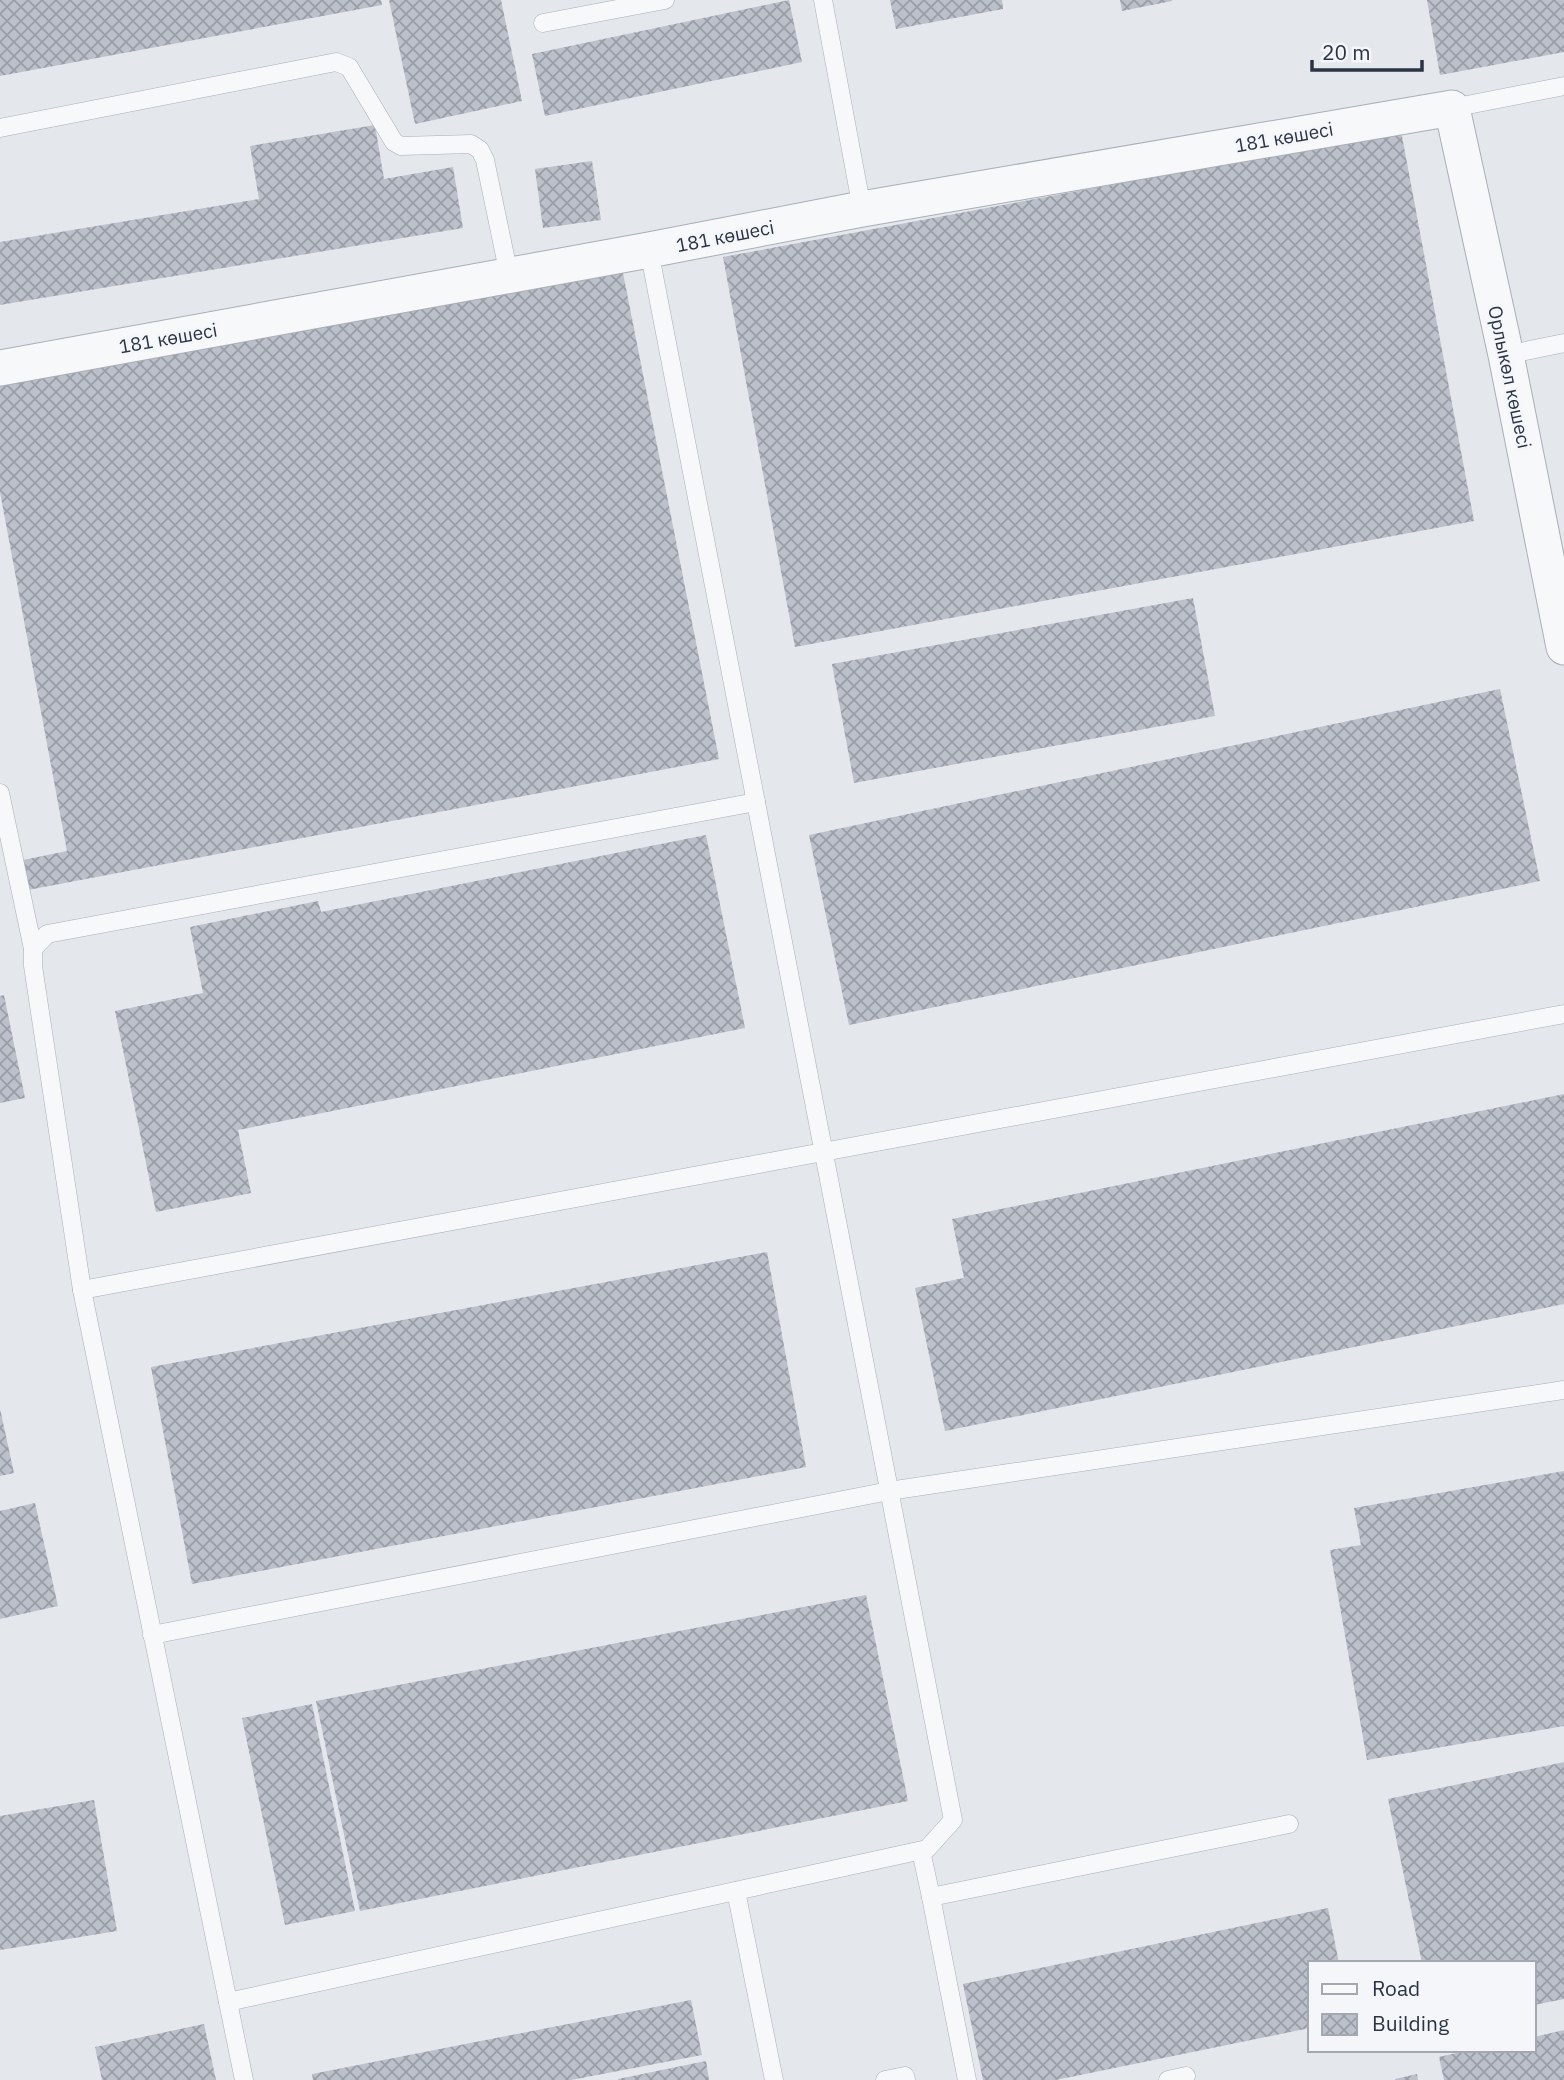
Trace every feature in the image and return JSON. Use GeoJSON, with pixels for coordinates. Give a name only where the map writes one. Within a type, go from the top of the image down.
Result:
{"type":"FeatureCollection","features":[{"type":"Feature","properties":{"kind":"street","name":"181 көшесі"},"geometry":{"type":"LineString","coordinates":[[0,368],[862,209],[1452,108]]}},
{"type":"Feature","properties":{"kind":"street","name":"Орлыкөл көшесі"},"geometry":{"type":"LineString","coordinates":[[1452,108],[1506,355],[1564,647]]}},
{"type":"Feature","properties":{"kind":"lane"},"geometry":{"type":"LineString","coordinates":[[543,23],[665,0]]}},
{"type":"Feature","properties":{"kind":"lane"},"geometry":{"type":"LineString","coordinates":[[823,0],[862,209]]}},
{"type":"Feature","properties":{"kind":"lane"},"geometry":{"type":"LineString","coordinates":[[0,128],[336,62],[349,66],[394,142],[401,146],[471,144],[480,150],[485,160],[509,275]]}},
{"type":"Feature","properties":{"kind":"lane"},"geometry":{"type":"LineString","coordinates":[[1452,108],[1564,86]]}},
{"type":"Feature","properties":{"kind":"lane"},"geometry":{"type":"LineString","coordinates":[[228,2002],[927,1850],[953,1820],[649,250]]}},
{"type":"Feature","properties":{"kind":"lane"},"geometry":{"type":"LineString","coordinates":[[1506,355],[1564,343]]}},
{"type":"Feature","properties":{"kind":"lane"},"geometry":{"type":"LineString","coordinates":[[0,793],[33,948],[33,966],[82,1290],[243,2080]]}},
{"type":"Feature","properties":{"kind":"lane"},"geometry":{"type":"LineString","coordinates":[[33,948],[47,934],[756,802]]}},
{"type":"Feature","properties":{"kind":"lane"},"geometry":{"type":"LineString","coordinates":[[82,1290],[1564,1014]]}},
{"type":"Feature","properties":{"kind":"lane"},"geometry":{"type":"LineString","coordinates":[[152,1634],[889,1491],[1564,1390]]}},
{"type":"Feature","properties":{"kind":"lane"},"geometry":{"type":"LineString","coordinates":[[931,1897],[1289,1824]]}},
{"type":"Feature","properties":{"kind":"lane"},"geometry":{"type":"LineString","coordinates":[[921,1851],[967,2080]]}},
{"type":"Feature","properties":{"kind":"lane"},"geometry":{"type":"LineString","coordinates":[[736,1891],[774,2080]]}},
{"type":"Feature","properties":{"kind":"lane"},"geometry":{"type":"LineString","coordinates":[[885,2080],[905,2076],[906,2080]]}},
{"type":"Feature","properties":{"kind":"lane"},"geometry":{"type":"LineString","coordinates":[[1168,2080],[1186,2076]]}},
{"type":"Feature","properties":{"kind":"building"},"geometry":{"type":"Polygon","coordinates":[[[0,0],[381,0],[382,5],[0,76],[0,0]]]}},
{"type":"Feature","properties":{"kind":"building"},"geometry":{"type":"Polygon","coordinates":[[[389,0],[501,0],[522,101],[415,124],[389,0]]]}},
{"type":"Feature","properties":{"kind":"building"},"geometry":{"type":"Polygon","coordinates":[[[789,0],[802,62],[545,116],[532,54],[789,0]]]}},
{"type":"Feature","properties":{"kind":"building"},"geometry":{"type":"Polygon","coordinates":[[[890,0],[1002,0],[1003,9],[896,29],[890,0]]]}},
{"type":"Feature","properties":{"kind":"building"},"geometry":{"type":"Polygon","coordinates":[[[1120,0],[1172,0],[1172,1],[1122,11],[1120,0]]]}},
{"type":"Feature","properties":{"kind":"building"},"geometry":{"type":"Polygon","coordinates":[[[1427,0],[1564,0],[1564,52],[1440,75],[1427,0]]]}},
{"type":"Feature","properties":{"kind":"building"},"geometry":{"type":"Polygon","coordinates":[[[375,125],[384,179],[453,167],[463,228],[0,305],[0,242],[259,199],[250,146],[375,125]]]}},
{"type":"Feature","properties":{"kind":"building"},"geometry":{"type":"Polygon","coordinates":[[[1401,131],[1474,521],[795,647],[723,257],[1401,131]]]}},
{"type":"Feature","properties":{"kind":"building"},"geometry":{"type":"Polygon","coordinates":[[[592,161],[601,220],[543,228],[535,169],[592,161]]]}},
{"type":"Feature","properties":{"kind":"building"},"geometry":{"type":"Polygon","coordinates":[[[622,268],[719,759],[28,890],[23,860],[67,851],[0,492],[0,384],[622,268]]]}},
{"type":"Feature","properties":{"kind":"building"},"geometry":{"type":"Polygon","coordinates":[[[1193,598],[1215,716],[854,783],[832,664],[1193,598]]]}},
{"type":"Feature","properties":{"kind":"building"},"geometry":{"type":"Polygon","coordinates":[[[1500,689],[1540,881],[849,1025],[809,835],[1500,689]]]}},
{"type":"Feature","properties":{"kind":"building"},"geometry":{"type":"Polygon","coordinates":[[[706,835],[745,1028],[238,1130],[251,1193],[156,1212],[115,1011],[203,993],[190,927],[318,901],[321,912],[706,835]]]}},
{"type":"Feature","properties":{"kind":"building"},"geometry":{"type":"Polygon","coordinates":[[[4,995],[25,1098],[0,1103],[0,996],[4,995]]]}},
{"type":"Feature","properties":{"kind":"building"},"geometry":{"type":"Polygon","coordinates":[[[1564,1094],[1564,1304],[945,1431],[915,1288],[964,1278],[952,1219],[1564,1094]]]}},
{"type":"Feature","properties":{"kind":"building"},"geometry":{"type":"Polygon","coordinates":[[[767,1252],[806,1467],[192,1584],[151,1367],[767,1252]]]}},
{"type":"Feature","properties":{"kind":"building"},"geometry":{"type":"Polygon","coordinates":[[[0,1409],[14,1473],[0,1476],[0,1409]]]}},
{"type":"Feature","properties":{"kind":"building"},"geometry":{"type":"Polygon","coordinates":[[[1564,1471],[1564,1726],[1367,1760],[1330,1550],[1361,1545],[1354,1508],[1564,1471]]]}},
{"type":"Feature","properties":{"kind":"building"},"geometry":{"type":"Polygon","coordinates":[[[35,1503],[58,1606],[0,1619],[0,1511],[35,1503]]]}},
{"type":"Feature","properties":{"kind":"building"},"geometry":{"type":"Polygon","coordinates":[[[866,1595],[908,1801],[360,1911],[316,1701],[866,1595]]]}},
{"type":"Feature","properties":{"kind":"building"},"geometry":{"type":"Polygon","coordinates":[[[312,1704],[355,1911],[285,1925],[242,1718],[312,1704]]]}},
{"type":"Feature","properties":{"kind":"building"},"geometry":{"type":"Polygon","coordinates":[[[1564,1762],[1564,1999],[1536,2005],[1536,1961],[1422,1961],[1388,1799],[1564,1762]]]}},
{"type":"Feature","properties":{"kind":"building"},"geometry":{"type":"Polygon","coordinates":[[[94,1800],[117,1931],[0,1950],[0,1816],[94,1800]]]}},
{"type":"Feature","properties":{"kind":"building"},"geometry":{"type":"Polygon","coordinates":[[[1328,1908],[1339,1961],[1308,1961],[1308,2028],[1056,2080],[983,2080],[963,1984],[1328,1908]]]}},
{"type":"Feature","properties":{"kind":"building"},"geometry":{"type":"Polygon","coordinates":[[[691,2000],[702,2055],[571,2080],[313,2080],[312,2074],[691,2000]]]}},
{"type":"Feature","properties":{"kind":"building"},"geometry":{"type":"Polygon","coordinates":[[[204,2024],[216,2080],[102,2080],[95,2047],[204,2024]]]}},
{"type":"Feature","properties":{"kind":"building"},"geometry":{"type":"Polygon","coordinates":[[[1564,2030],[1564,2080],[1444,2080],[1439,2057],[1460,2052],[1536,2052],[1536,2037],[1564,2030]]]}},
{"type":"Feature","properties":{"kind":"building"},"geometry":{"type":"Polygon","coordinates":[[[706,2061],[709,2080],[618,2080],[618,2079],[706,2061]]]}},
{"type":"Feature","properties":{"kind":"building"},"geometry":{"type":"Polygon","coordinates":[[[1417,2074],[1418,2080],[1395,2080],[1395,2079],[1417,2074]]]}}]}
